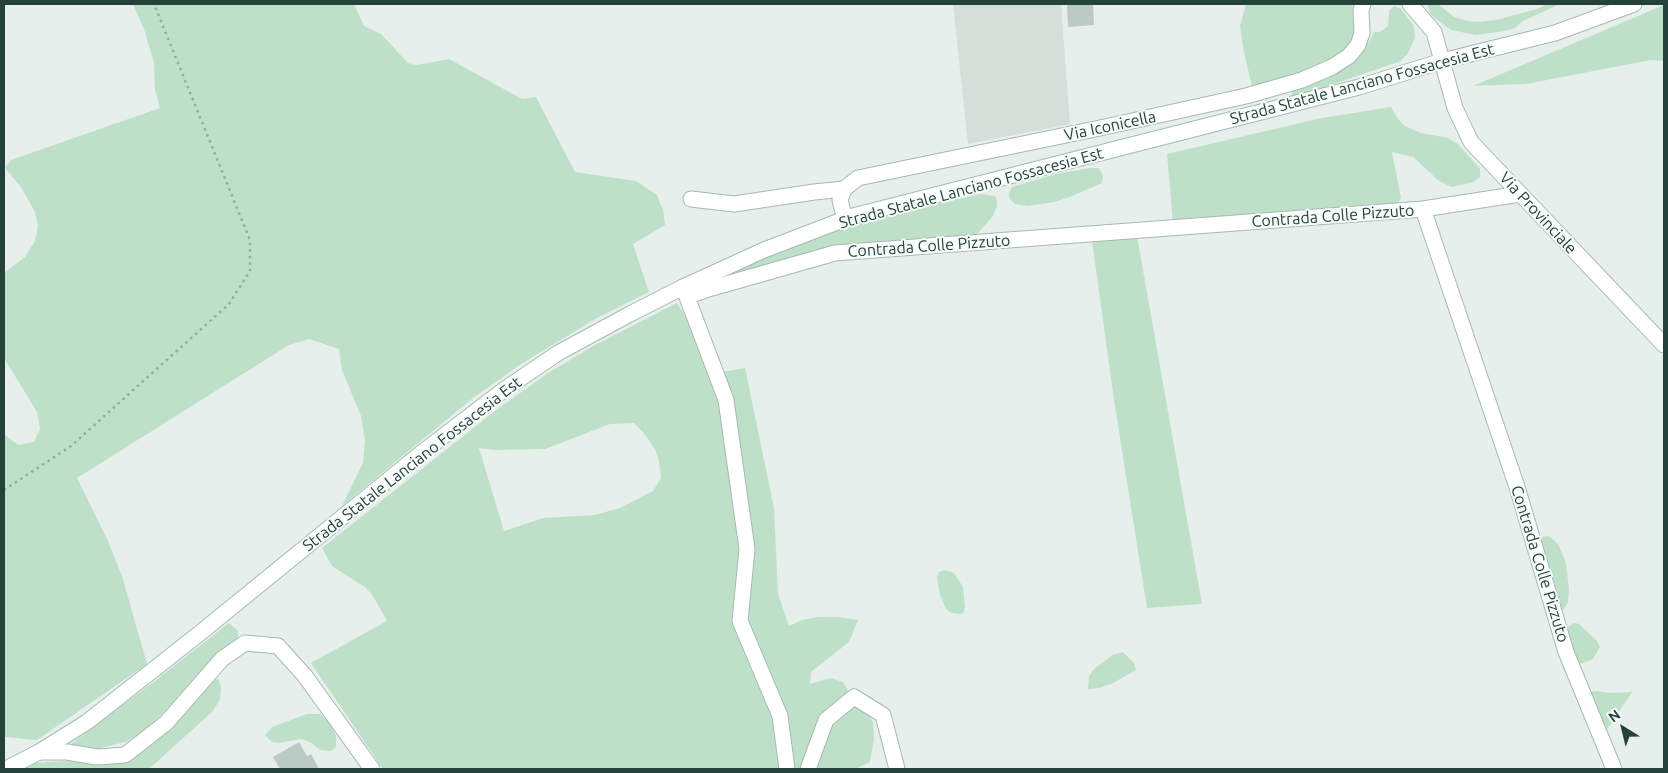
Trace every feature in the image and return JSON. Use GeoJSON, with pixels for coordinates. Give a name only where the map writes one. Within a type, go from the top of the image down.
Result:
{"type":"FeatureCollection","features":[{"type":"Feature","properties":{"kind":"street","name":"Via Iconicella"},"geometry":{"type":"LineString","coordinates":[[844,189],[858,178],[1208,105],[1302,80],[1332,67],[1349,56],[1358,45],[1362,32],[1360,10],[1363,4]]}},
{"type":"Feature","properties":{"kind":"street","name":"Via Provinciale"},"geometry":{"type":"LineString","coordinates":[[1410,4],[1434,32],[1454,108],[1471,142],[1664,345]]}},
{"type":"Feature","properties":{"kind":"street","name":"Strada Statale Lanciano Fossacesia Est"},"geometry":{"type":"LineString","coordinates":[[6,769],[39,752],[87,722],[477,410],[558,353],[618,320],[685,292],[764,250],[844,220],[1359,87],[1442,61],[1554,33],[1634,4]]}},
{"type":"Feature","properties":{"kind":"street"},"geometry":{"type":"LineString","coordinates":[[691,199],[734,204],[844,189],[840,200],[844,220]]}},
{"type":"Feature","properties":{"kind":"street"},"geometry":{"type":"LineString","coordinates":[[1423,209],[1520,194]]}},
{"type":"Feature","properties":{"kind":"street","name":"Contrada Colle Pizzuto"},"geometry":{"type":"LineString","coordinates":[[685,292],[705,290],[835,253],[1423,209],[1517,488],[1566,652],[1614,769]]}},
{"type":"Feature","properties":{"kind":"street"},"geometry":{"type":"LineString","coordinates":[[685,292],[726,400],[747,549],[740,621],[780,716],[787,769]]}},
{"type":"Feature","properties":{"kind":"street"},"geometry":{"type":"LineString","coordinates":[[39,752],[67,752],[97,757],[125,754],[166,723],[222,659],[245,643],[278,646],[305,676],[372,769]]}},
{"type":"Feature","properties":{"kind":"street"},"geometry":{"type":"LineString","coordinates":[[808,769],[826,720],[854,697],[883,715],[897,769]]}},
{"type":"Feature","properties":{"kind":"path"},"geometry":{"type":"LineString","coordinates":[[4,490],[71,446],[229,304],[250,271],[250,240],[154,4]]}},
{"type":"Feature","properties":{"kind":"shaded area"},"geometry":{"type":"Polygon","coordinates":[[[953,4],[1061,4],[1070,124],[968,144],[953,4]]]}},
{"type":"Feature","properties":{"kind":"green space"},"geometry":{"type":"Polygon","coordinates":[[[133,4],[354,4],[364,26],[381,34],[408,63],[416,65],[449,59],[522,99],[536,97],[575,172],[636,181],[657,195],[663,210],[665,225],[633,244],[649,292],[597,318],[521,364],[473,398],[342,506],[363,463],[365,441],[361,416],[342,370],[339,349],[309,339],[289,345],[77,478],[108,541],[122,576],[147,664],[37,740],[4,737],[4,434],[18,445],[34,442],[40,429],[37,412],[4,358],[4,273],[25,257],[35,241],[38,226],[35,212],[21,187],[5,168],[11,160],[160,108],[155,90],[154,63],[144,29],[133,4]]]}},
{"type":"Feature","properties":{"kind":"green space"},"geometry":{"type":"Polygon","coordinates":[[[1246,4],[1352,4],[1356,22],[1354,42],[1336,58],[1302,74],[1252,86],[1240,26],[1246,4]]]}},
{"type":"Feature","properties":{"kind":"green space"},"geometry":{"type":"Polygon","coordinates":[[[1427,4],[1438,4],[1454,17],[1478,22],[1496,20],[1537,9],[1548,4],[1560,4],[1523,21],[1515,28],[1476,35],[1451,30],[1431,15],[1427,4]]]}},
{"type":"Feature","properties":{"kind":"green space"},"geometry":{"type":"Polygon","coordinates":[[[1664,5],[1664,61],[1651,60],[1526,84],[1473,86],[1664,5]]]}},
{"type":"Feature","properties":{"kind":"green space"},"geometry":{"type":"Polygon","coordinates":[[[1394,6],[1401,9],[1414,26],[1415,38],[1408,53],[1401,61],[1290,99],[1294,86],[1343,68],[1356,59],[1374,32],[1380,32],[1388,26],[1389,11],[1394,6]]]}},
{"type":"Feature","properties":{"kind":"green space"},"geometry":{"type":"Polygon","coordinates":[[[1391,107],[1405,126],[1421,133],[1448,138],[1458,144],[1480,169],[1480,177],[1473,182],[1452,187],[1439,181],[1413,157],[1392,152],[1401,198],[1397,204],[1173,223],[1167,154],[1322,118],[1391,107]]]}},
{"type":"Feature","properties":{"kind":"green space"},"geometry":{"type":"Polygon","coordinates":[[[1099,168],[1103,176],[1102,183],[1072,196],[1055,202],[1027,206],[1015,204],[1009,198],[1012,187],[1056,174],[1099,168]]]}},
{"type":"Feature","properties":{"kind":"green space"},"geometry":{"type":"Polygon","coordinates":[[[981,194],[995,196],[997,206],[993,216],[976,235],[965,239],[737,276],[736,270],[810,239],[862,221],[918,206],[981,194]]]}},
{"type":"Feature","properties":{"kind":"green space"},"geometry":{"type":"Polygon","coordinates":[[[1137,236],[1202,604],[1147,608],[1114,400],[1092,241],[1137,236]]]}},
{"type":"Feature","properties":{"kind":"green space"},"geometry":{"type":"Polygon","coordinates":[[[677,303],[688,320],[696,342],[722,372],[745,368],[774,508],[778,594],[789,626],[802,620],[819,617],[858,620],[849,642],[811,672],[810,684],[831,678],[843,682],[854,701],[864,709],[873,722],[874,739],[870,762],[855,769],[383,769],[311,663],[387,621],[373,596],[365,587],[332,566],[322,548],[495,411],[548,373],[595,345],[677,303]],[[634,423],[610,424],[545,449],[494,450],[479,448],[504,531],[543,518],[595,515],[620,508],[653,491],[661,478],[659,461],[655,449],[634,423]]]}},
{"type":"Feature","properties":{"kind":"green space"},"geometry":{"type":"Polygon","coordinates":[[[1548,536],[1559,546],[1566,563],[1569,589],[1568,602],[1564,609],[1558,612],[1536,538],[1548,536]]]}},
{"type":"Feature","properties":{"kind":"green space"},"geometry":{"type":"Polygon","coordinates":[[[945,570],[954,573],[963,587],[965,607],[962,614],[951,613],[946,609],[940,595],[937,578],[939,572],[945,570]]]}},
{"type":"Feature","properties":{"kind":"green space"},"geometry":{"type":"Polygon","coordinates":[[[229,623],[238,631],[238,638],[149,726],[125,742],[100,748],[72,747],[71,744],[229,623]]]}},
{"type":"Feature","properties":{"kind":"green space"},"geometry":{"type":"Polygon","coordinates":[[[1574,623],[1579,624],[1597,641],[1600,647],[1593,659],[1575,666],[1563,631],[1574,623]]]}},
{"type":"Feature","properties":{"kind":"green space"},"geometry":{"type":"Polygon","coordinates":[[[1123,652],[1134,663],[1136,670],[1113,683],[1099,688],[1088,689],[1089,676],[1095,668],[1113,655],[1123,652]]]}},
{"type":"Feature","properties":{"kind":"green space"},"geometry":{"type":"Polygon","coordinates":[[[214,678],[219,680],[221,688],[220,699],[213,711],[149,769],[25,769],[35,763],[116,760],[214,678]]]}},
{"type":"Feature","properties":{"kind":"green space"},"geometry":{"type":"Polygon","coordinates":[[[1597,691],[1609,693],[1632,692],[1604,734],[1584,693],[1597,691]]]}},
{"type":"Feature","properties":{"kind":"green space"},"geometry":{"type":"Polygon","coordinates":[[[307,714],[320,714],[330,723],[336,736],[336,747],[331,751],[320,750],[310,742],[301,739],[278,743],[272,742],[265,735],[272,727],[307,714]]]}},
{"type":"Feature","properties":{"kind":"building"},"geometry":{"type":"Polygon","coordinates":[[[1067,4],[1093,4],[1094,25],[1068,27],[1067,4]]]}},
{"type":"Feature","properties":{"kind":"building"},"geometry":{"type":"Polygon","coordinates":[[[299,742],[307,756],[311,754],[319,769],[280,769],[273,757],[299,742]]]}}]}
